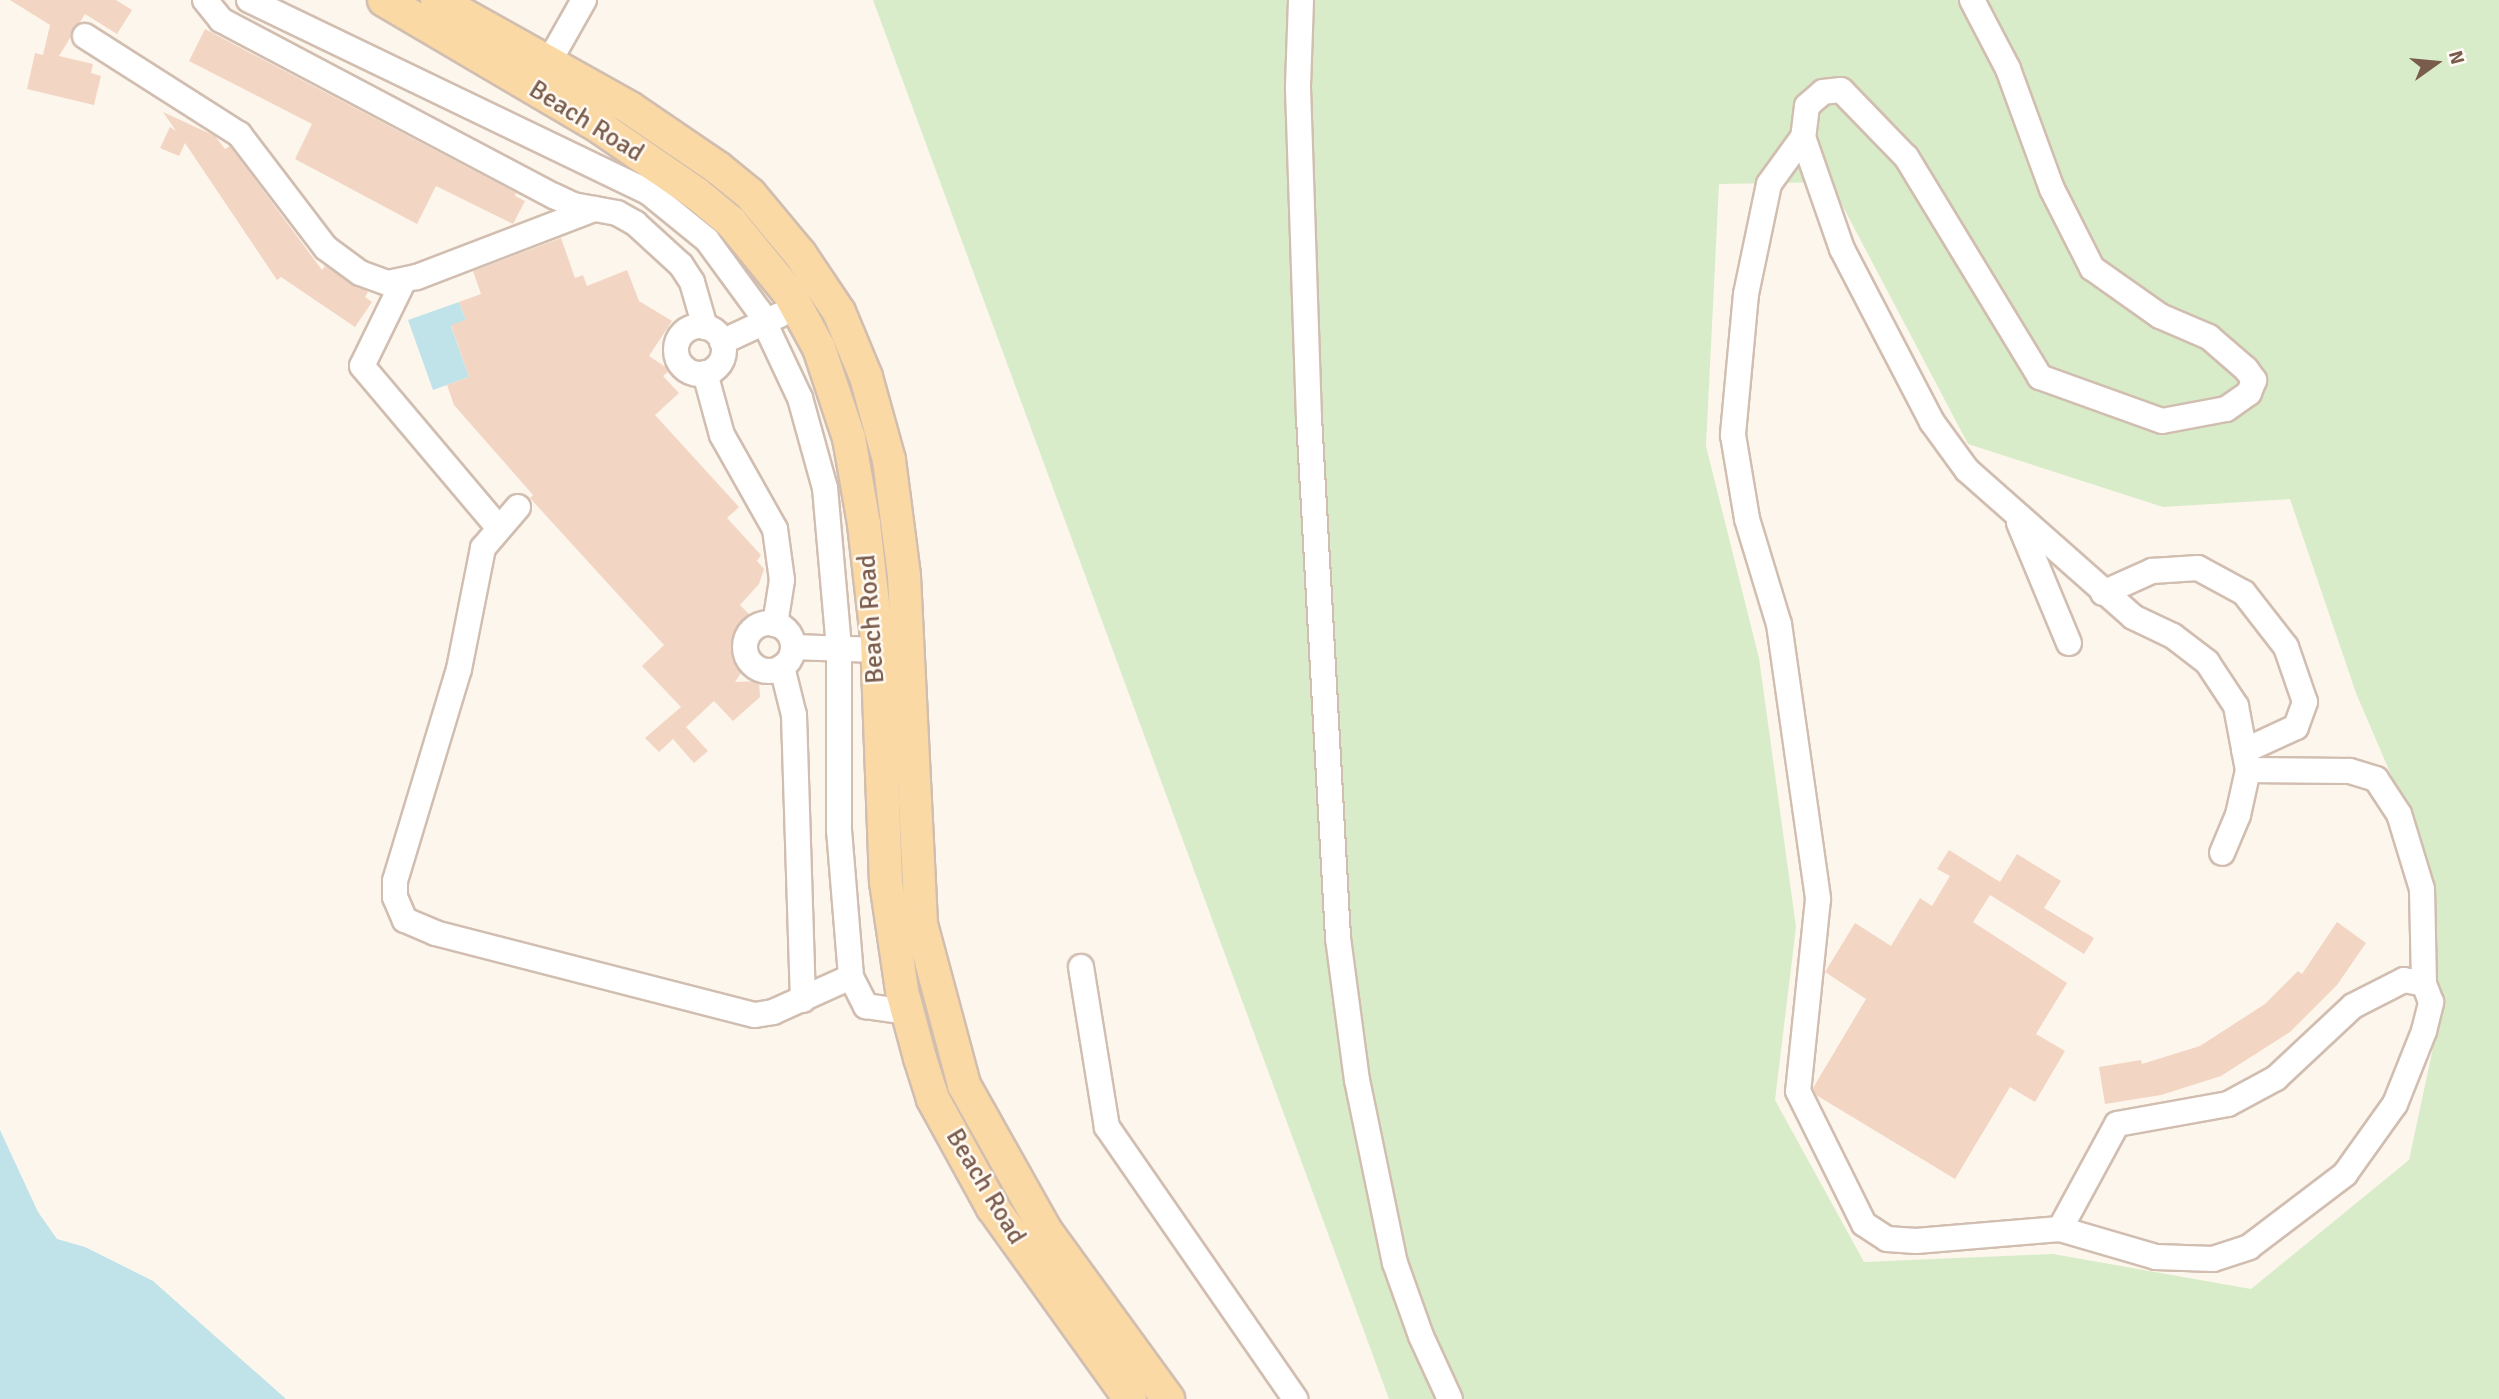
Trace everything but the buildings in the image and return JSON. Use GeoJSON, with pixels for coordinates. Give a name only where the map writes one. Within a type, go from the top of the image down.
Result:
{"type":"FeatureCollection","features":[{"type":"Feature","properties":{"kind":"main road","name":"Beach Road"},"geometry":{"type":"LineString","coordinates":[[384,0],[601,128],[697,194],[731,222],[796,307],[819,348],[849,438],[864,524],[877,649],[886,882],[907,1012],[933,1099],[993,1208],[1130,1399]]}},
{"type":"Feature","properties":{"kind":"main road"},"geometry":{"type":"LineString","coordinates":[[437,0],[550,60],[630,108],[750,194],[800,254],[839,312],[866,377],[889,460],[904,576],[921,924],[964,1085],[1046,1231],[1168,1399]]}},
{"type":"Feature","properties":{"kind":"main road"},"geometry":{"type":"LineString","coordinates":[[878,725],[913,727]]}},
{"type":"Feature","properties":{"kind":"street"},"geometry":{"type":"LineString","coordinates":[[205,0],[221,20],[554,196],[626,218],[669,251],[692,282],[722,357],[705,373]]}},
{"type":"Feature","properties":{"kind":"street"},"geometry":{"type":"LineString","coordinates":[[248,0],[648,192],[707,240],[766,323],[800,398],[820,466],[839,648],[839,830],[850,977],[866,1006],[907,1012]]}},
{"type":"Feature","properties":{"kind":"street"},"geometry":{"type":"LineString","coordinates":[[550,60],[584,0]]}},
{"type":"Feature","properties":{"kind":"street"},"geometry":{"type":"LineString","coordinates":[[1301,0],[1298,88],[1306,337],[1338,938],[1357,1080],[1395,1263],[1420,1336],[1450,1399]]}},
{"type":"Feature","properties":{"kind":"street"},"geometry":{"type":"LineString","coordinates":[[1972,0],[2008,69],[2052,189],[2092,268],[2160,316],[2209,337],[2246,369],[2254,380],[2249,393],[2226,409],[2162,421],[2040,377],[1906,156],[1841,90],[1823,92],[1807,106],[1803,137],[1842,249],[1932,422],[1967,470],[2103,593],[2133,617],[2174,636],[2207,662],[2236,706],[2246,760],[2238,815],[2222,853]]}},
{"type":"Feature","properties":{"kind":"street"},"geometry":{"type":"LineString","coordinates":[[85,36],[239,134],[318,238],[345,264],[388,283],[403,282],[594,209]]}},
{"type":"Feature","properties":{"kind":"street"},"geometry":{"type":"LineString","coordinates":[[1803,137],[1769,184],[1746,294],[1733,435],[1747,519],[1779,624],[1818,900],[1798,1091],[1864,1224],[1887,1239],[2060,1229],[2156,1258],[2213,1259],[2249,1247],[2345,1174],[2395,1104],[2424,1031],[2431,1002],[2424,984],[2422,889],[2399,814],[2376,779],[2349,771],[2246,760]]}},
{"type":"Feature","properties":{"kind":"street"},"geometry":{"type":"LineString","coordinates":[[403,282],[362,366],[498,527]]}},
{"type":"Feature","properties":{"kind":"street"},"geometry":{"type":"LineString","coordinates":[[705,373],[683,368],[676,354],[683,332],[714,334],[766,323],[796,307]]}},
{"type":"Feature","properties":{"kind":"street"},"geometry":{"type":"LineString","coordinates":[[705,373],[722,435],[775,529],[782,580],[775,624]]}},
{"type":"Feature","properties":{"kind":"street"},"geometry":{"type":"LineString","coordinates":[[518,507],[498,527],[483,548],[459,669],[402,850],[395,897],[405,920],[435,933],[736,1012],[773,1012],[850,977]]}},
{"type":"Feature","properties":{"kind":"street"},"geometry":{"type":"LineString","coordinates":[[2016,516],[2069,643]]}},
{"type":"Feature","properties":{"kind":"street"},"geometry":{"type":"LineString","coordinates":[[2103,593],[2152,571],[2198,568],[2244,593],[2286,647],[2305,702],[2295,727],[2246,760]]}},
{"type":"Feature","properties":{"kind":"street"},"geometry":{"type":"LineString","coordinates":[[803,1000],[794,715],[788,657],[788,632],[775,624],[753,629],[745,651],[760,669],[788,657],[839,648],[877,649]]}},
{"type":"Feature","properties":{"kind":"street"},"geometry":{"type":"LineString","coordinates":[[1081,967],[1107,1126],[1295,1399]]}},
{"type":"Feature","properties":{"kind":"street"},"geometry":{"type":"LineString","coordinates":[[2060,1229],[2117,1124],[2228,1104],[2276,1078],[2353,1006],[2404,979],[2424,984]]}},
{"type":"Feature","properties":{"kind":"green space"},"geometry":{"type":"Polygon","coordinates":[[[873,0],[2499,0],[2499,1399],[1389,1399],[873,0]],[[1830,182],[1719,184],[1706,446],[1759,658],[1796,927],[1775,1100],[1864,1262],[2053,1254],[2251,1289],[2409,1160],[2440,1015],[2430,866],[2356,693],[2290,499],[2163,507],[1968,444],[1830,182]]]}},
{"type":"Feature","properties":{"kind":"water"},"geometry":{"type":"Polygon","coordinates":[[[459,302],[466,320],[451,326],[469,377],[433,390],[408,320],[459,302]]]}},
{"type":"Feature","properties":{"kind":"water"},"geometry":{"type":"Polygon","coordinates":[[[0,1130],[38,1212],[57,1239],[85,1247],[153,1281],[286,1399],[0,1399],[0,1130]]]}}]}
